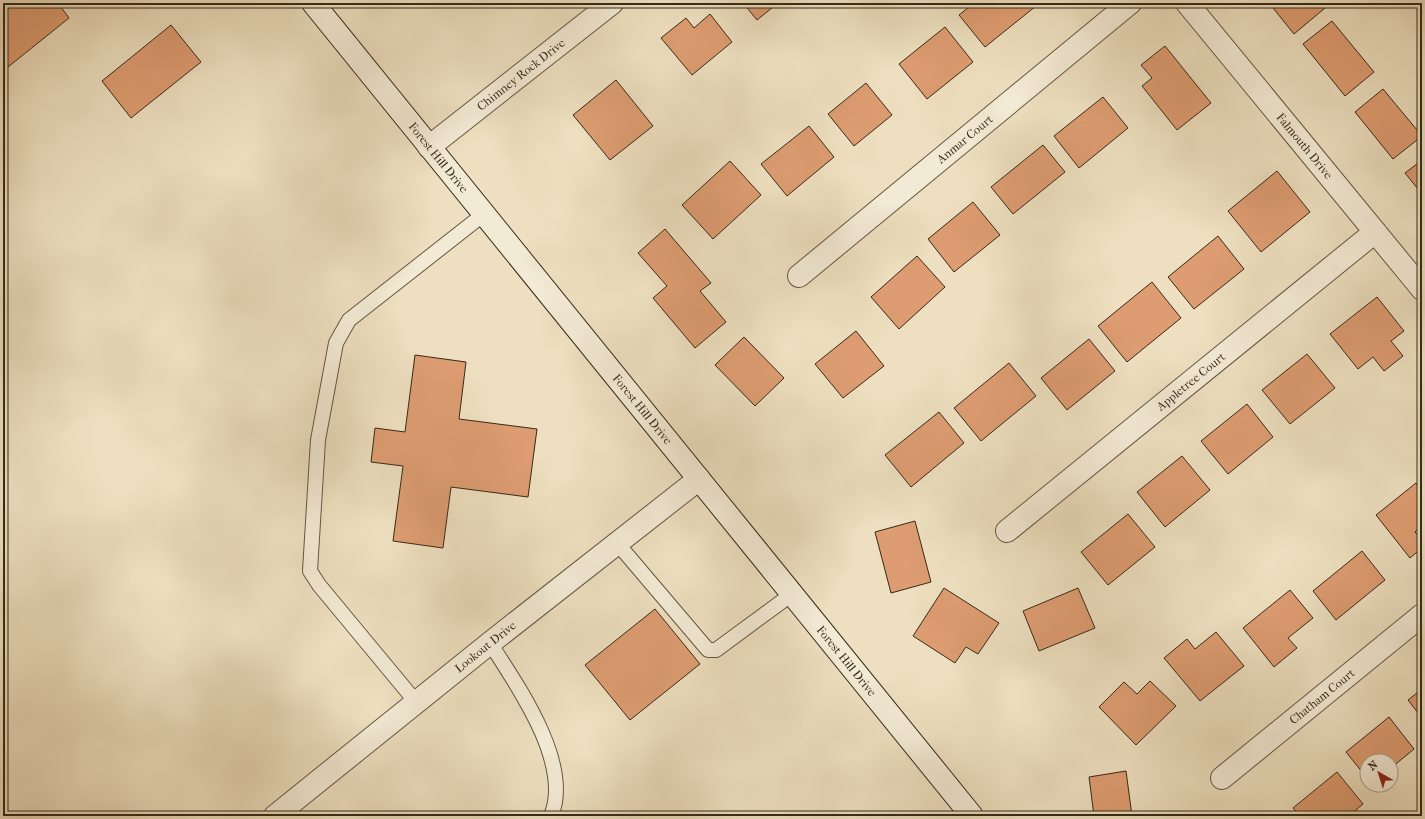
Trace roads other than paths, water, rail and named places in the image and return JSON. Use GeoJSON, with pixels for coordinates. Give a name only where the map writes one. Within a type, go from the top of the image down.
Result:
{"type":"FeatureCollection","features":[{"type":"Feature","properties":{"kind":"street","name":"Forest Hill Drive"},"geometry":{"type":"LineString","coordinates":[[313,3],[972,816]]}},
{"type":"Feature","properties":{"kind":"street","name":"Chimney Rock Drive"},"geometry":{"type":"LineString","coordinates":[[429,146],[612,3]]}},
{"type":"Feature","properties":{"kind":"street","name":"Anmar Court"},"geometry":{"type":"LineString","coordinates":[[799,276],[1130,3]]}},
{"type":"Feature","properties":{"kind":"street","name":"Falmouth Drive"},"geometry":{"type":"LineString","coordinates":[[1187,3],[1422,289]]}},
{"type":"Feature","properties":{"kind":"street","name":"Appletree Court"},"geometry":{"type":"LineString","coordinates":[[1007,531],[1375,232]]}},
{"type":"Feature","properties":{"kind":"street","name":"Lookout Drive"},"geometry":{"type":"LineString","coordinates":[[274,816],[490,642],[699,479]]}},
{"type":"Feature","properties":{"kind":"street","name":"Chatham Court"},"geometry":{"type":"LineString","coordinates":[[1222,778],[1422,615]]}},
{"type":"Feature","properties":{"kind":"lane"},"geometry":{"type":"LineString","coordinates":[[416,702],[319,585],[310,570],[318,440],[336,343],[349,320],[484,214]]}},
{"type":"Feature","properties":{"kind":"lane"},"geometry":{"type":"LineString","coordinates":[[617,543],[708,650],[716,650],[792,594]]}},
{"type":"Feature","properties":{"kind":"lane"},"geometry":{"type":"LineString","coordinates":[[490,642],[534,712],[553,766],[556,803],[551,816]]}}]}
